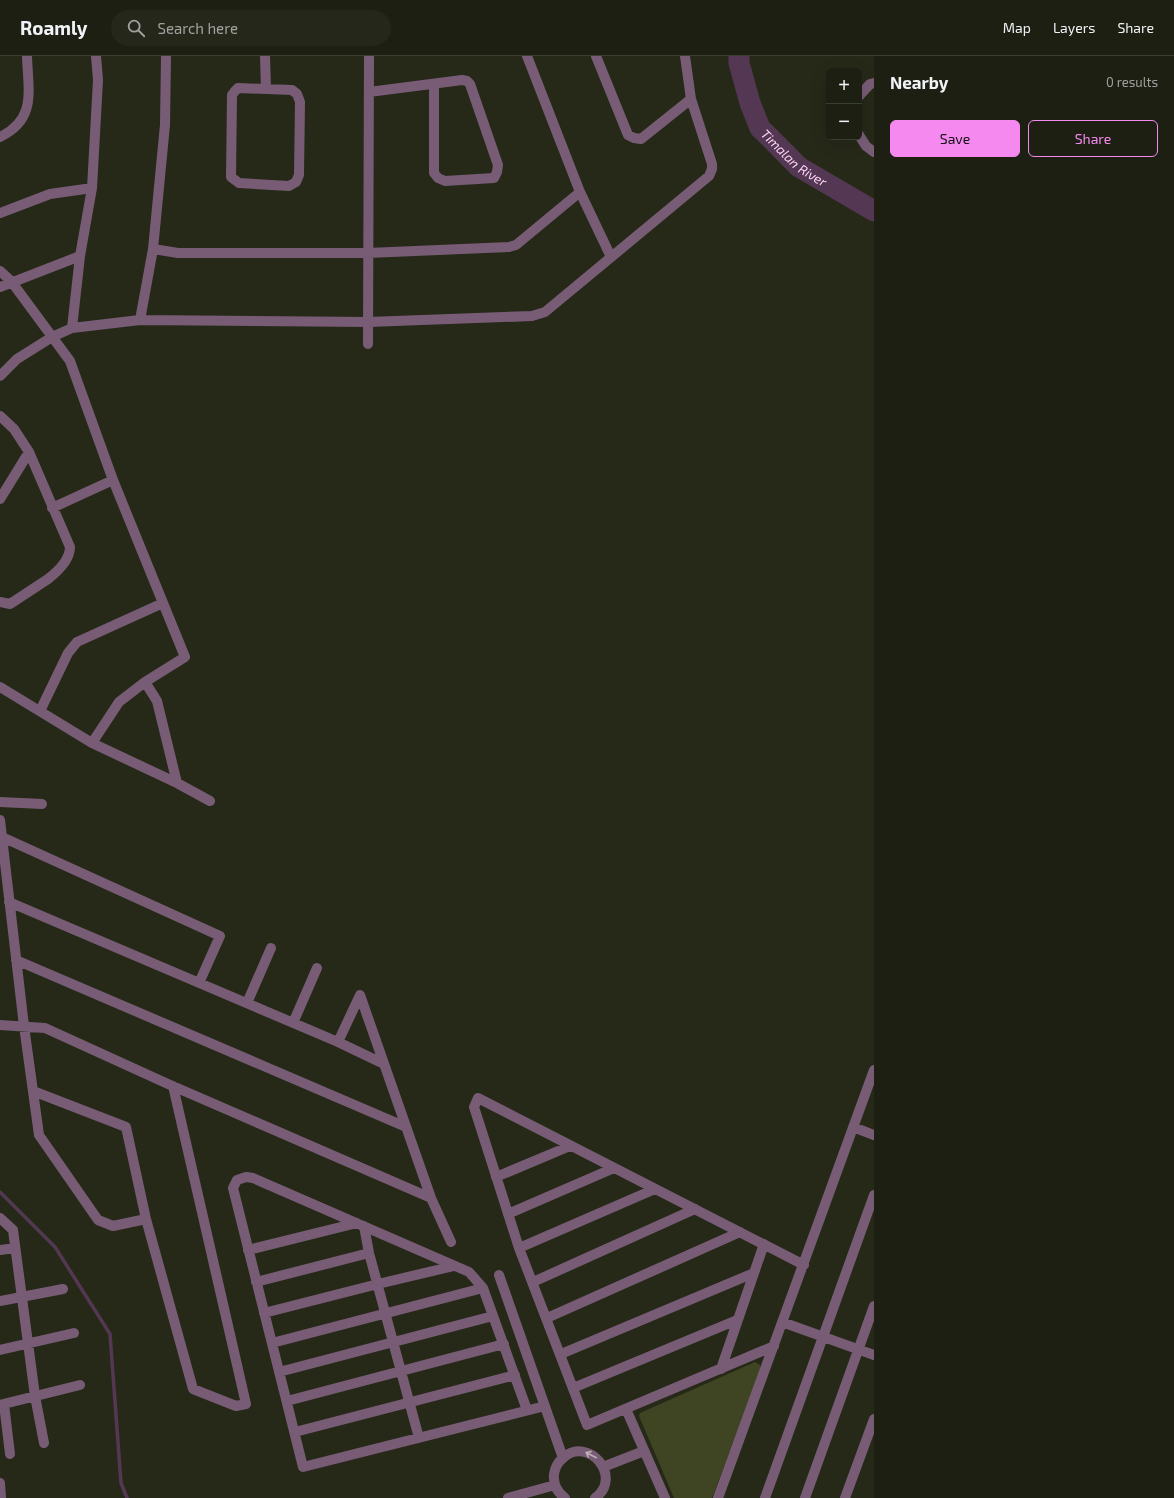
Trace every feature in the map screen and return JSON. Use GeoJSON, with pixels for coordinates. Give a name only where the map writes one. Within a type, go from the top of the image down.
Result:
{"type":"FeatureCollection","features":[{"type":"Feature","properties":{"kind":"street"},"geometry":{"type":"LineString","coordinates":[[0,137],[15,128],[26,114],[28,104],[27,56]]}},
{"type":"Feature","properties":{"kind":"street"},"geometry":{"type":"LineString","coordinates":[[72,328],[80,256],[92,188],[98,80],[96,56]]}},
{"type":"Feature","properties":{"kind":"street"},"geometry":{"type":"LineString","coordinates":[[140,320],[153,249],[165,125],[166,56]]}},
{"type":"Feature","properties":{"kind":"street"},"geometry":{"type":"LineString","coordinates":[[265,56],[266,89]]}},
{"type":"Feature","properties":{"kind":"street"},"geometry":{"type":"LineString","coordinates":[[368,344],[369,56]]}},
{"type":"Feature","properties":{"kind":"street"},"geometry":{"type":"LineString","coordinates":[[527,56],[580,192],[611,257]]}},
{"type":"Feature","properties":{"kind":"street"},"geometry":{"type":"LineString","coordinates":[[596,56],[628,135],[634,138],[641,139],[691,99]]}},
{"type":"Feature","properties":{"kind":"street"},"geometry":{"type":"LineString","coordinates":[[0,376],[17,359],[52,337],[72,328],[140,320],[368,322],[540,315],[709,176],[712,169],[712,164],[691,99],[685,56]]}},
{"type":"Feature","properties":{"kind":"street"},"geometry":{"type":"LineString","coordinates":[[369,92],[462,80],[467,81],[470,84],[498,165],[494,178],[445,180],[438,178],[434,173],[434,84]]}},
{"type":"Feature","properties":{"kind":"street"},"geometry":{"type":"LineString","coordinates":[[862,93],[870,84],[874,83]]}},
{"type":"Feature","properties":{"kind":"street"},"geometry":{"type":"LineString","coordinates":[[238,88],[266,89],[292,90],[297,94],[300,102],[299,176],[296,182],[289,186],[240,183],[231,176],[232,95],[238,88]]}},
{"type":"Feature","properties":{"kind":"street"},"geometry":{"type":"LineString","coordinates":[[862,140],[866,146],[874,152]]}},
{"type":"Feature","properties":{"kind":"street"},"geometry":{"type":"LineString","coordinates":[[0,213],[50,194],[92,188]]}},
{"type":"Feature","properties":{"kind":"street"},"geometry":{"type":"LineString","coordinates":[[153,249],[178,252],[368,253],[509,247],[516,245],[580,192]]}},
{"type":"Feature","properties":{"kind":"street"},"geometry":{"type":"LineString","coordinates":[[0,287],[11,281],[80,256]]}},
{"type":"Feature","properties":{"kind":"street"},"geometry":{"type":"LineString","coordinates":[[0,271],[11,281],[70,361],[113,480],[185,657],[146,682],[119,702],[92,743]]}},
{"type":"Feature","properties":{"kind":"street"},"geometry":{"type":"LineString","coordinates":[[0,416],[14,429],[29,452],[70,547],[70,553],[67,559],[53,575],[10,604],[0,602]]}},
{"type":"Feature","properties":{"kind":"street"},"geometry":{"type":"LineString","coordinates":[[0,499],[29,452]]}},
{"type":"Feature","properties":{"kind":"street"},"geometry":{"type":"LineString","coordinates":[[52,508],[113,480]]}},
{"type":"Feature","properties":{"kind":"street"},"geometry":{"type":"LineString","coordinates":[[40,711],[68,653],[77,642],[163,603]]}},
{"type":"Feature","properties":{"kind":"street"},"geometry":{"type":"LineString","coordinates":[[146,682],[157,701],[177,783]]}},
{"type":"Feature","properties":{"kind":"street"},"geometry":{"type":"LineString","coordinates":[[0,687],[92,743],[177,783],[210,801]]}},
{"type":"Feature","properties":{"kind":"street"},"geometry":{"type":"LineString","coordinates":[[0,802],[42,804]]}},
{"type":"Feature","properties":{"kind":"street"},"geometry":{"type":"LineString","coordinates":[[0,820],[38,1135],[98,1220],[113,1226],[146,1219]]}},
{"type":"Feature","properties":{"kind":"street"},"geometry":{"type":"LineString","coordinates":[[2,837],[220,936],[199,983]]}},
{"type":"Feature","properties":{"kind":"street"},"geometry":{"type":"LineString","coordinates":[[9,902],[338,1042],[384,1064]]}},
{"type":"Feature","properties":{"kind":"street"},"geometry":{"type":"LineString","coordinates":[[247,1003],[271,948]]}},
{"type":"Feature","properties":{"kind":"street"},"geometry":{"type":"LineString","coordinates":[[16,960],[406,1127]]}},
{"type":"Feature","properties":{"kind":"street"},"geometry":{"type":"LineString","coordinates":[[293,1023],[317,968]]}},
{"type":"Feature","properties":{"kind":"street"},"geometry":{"type":"LineString","coordinates":[[338,1042],[360,994],[432,1198],[452,1242]]}},
{"type":"Feature","properties":{"kind":"street"},"geometry":{"type":"LineString","coordinates":[[0,1025],[45,1028],[173,1086],[432,1198]]}},
{"type":"Feature","properties":{"kind":"street"},"geometry":{"type":"LineString","coordinates":[[718,1498],[874,1070]]}},
{"type":"Feature","properties":{"kind":"street"},"geometry":{"type":"LineString","coordinates":[[33,1091],[126,1127],[146,1219],[193,1389],[236,1406],[246,1404],[173,1086]]}},
{"type":"Feature","properties":{"kind":"street"},"geometry":{"type":"LineString","coordinates":[[774,1346],[587,1425],[519,1248],[474,1107],[478,1098],[804,1265]]}},
{"type":"Feature","properties":{"kind":"street"},"geometry":{"type":"LineString","coordinates":[[853,1127],[874,1135]]}},
{"type":"Feature","properties":{"kind":"street"},"geometry":{"type":"LineString","coordinates":[[496,1177],[570,1146]]}},
{"type":"Feature","properties":{"kind":"street"},"geometry":{"type":"LineString","coordinates":[[508,1214],[614,1168]]}},
{"type":"Feature","properties":{"kind":"street"},"geometry":{"type":"LineString","coordinates":[[527,1410],[483,1288],[469,1272],[253,1178],[242,1177],[237,1180],[233,1188],[303,1467],[545,1406]]}},
{"type":"Feature","properties":{"kind":"street"},"geometry":{"type":"LineString","coordinates":[[519,1248],[655,1189]]}},
{"type":"Feature","properties":{"kind":"street"},"geometry":{"type":"LineString","coordinates":[[765,1498],[874,1195]]}},
{"type":"Feature","properties":{"kind":"street"},"geometry":{"type":"LineString","coordinates":[[532,1282],[695,1209]]}},
{"type":"Feature","properties":{"kind":"street"},"geometry":{"type":"LineString","coordinates":[[0,1218],[13,1230],[27,1344],[44,1443]]}},
{"type":"Feature","properties":{"kind":"street"},"geometry":{"type":"LineString","coordinates":[[248,1250],[360,1224]]}},
{"type":"Feature","properties":{"kind":"street"},"geometry":{"type":"LineString","coordinates":[[360,1224],[378,1284],[419,1438]]}},
{"type":"Feature","properties":{"kind":"street"},"geometry":{"type":"LineString","coordinates":[[547,1318],[740,1232]]}},
{"type":"Feature","properties":{"kind":"street"},"geometry":{"type":"LineString","coordinates":[[721,1369],[764,1244]]}},
{"type":"Feature","properties":{"kind":"street"},"geometry":{"type":"LineString","coordinates":[[0,1250],[15,1248]]}},
{"type":"Feature","properties":{"kind":"street"},"geometry":{"type":"LineString","coordinates":[[256,1282],[369,1253]]}},
{"type":"Feature","properties":{"kind":"street"},"geometry":{"type":"LineString","coordinates":[[264,1313],[454,1266]]}},
{"type":"Feature","properties":{"kind":"street"},"geometry":{"type":"LineString","coordinates":[[561,1354],[754,1273]]}},
{"type":"Feature","properties":{"kind":"street"},"geometry":{"type":"LineString","coordinates":[[499,1275],[563,1458]]}},
{"type":"Feature","properties":{"kind":"street"},"geometry":{"type":"LineString","coordinates":[[272,1343],[483,1288]]}},
{"type":"Feature","properties":{"kind":"street"},"geometry":{"type":"LineString","coordinates":[[0,1301],[63,1289]]}},
{"type":"Feature","properties":{"kind":"street"},"geometry":{"type":"LineString","coordinates":[[805,1498],[874,1306]]}},
{"type":"Feature","properties":{"kind":"street"},"geometry":{"type":"LineString","coordinates":[[279,1372],[493,1316]]}},
{"type":"Feature","properties":{"kind":"street"},"geometry":{"type":"LineString","coordinates":[[573,1388],[738,1320]]}},
{"type":"Feature","properties":{"kind":"street"},"geometry":{"type":"LineString","coordinates":[[782,1322],[874,1355]]}},
{"type":"Feature","properties":{"kind":"street"},"geometry":{"type":"LineString","coordinates":[[0,1350],[74,1333]]}},
{"type":"Feature","properties":{"kind":"street"},"geometry":{"type":"LineString","coordinates":[[287,1401],[504,1344]]}},
{"type":"Feature","properties":{"kind":"street"},"geometry":{"type":"LineString","coordinates":[[295,1432],[515,1375]]}},
{"type":"Feature","properties":{"kind":"street"},"geometry":{"type":"LineString","coordinates":[[10,1454],[2,1404],[80,1385]]}},
{"type":"Feature","properties":{"kind":"street"},"geometry":{"type":"LineString","coordinates":[[626,1409],[644,1451],[661,1497]]}},
{"type":"Feature","properties":{"kind":"street"},"geometry":{"type":"LineString","coordinates":[[846,1498],[874,1419]]}},
{"type":"Feature","properties":{"kind":"street"},"geometry":{"type":"LineString","coordinates":[[603,1467],[644,1451]]}},
{"type":"Feature","properties":{"kind":"street"},"geometry":{"type":"LineString","coordinates":[[565,1498],[555,1485],[554,1472],[556,1466],[570,1453],[583,1452],[595,1457],[603,1467],[605,1473],[604,1486],[595,1498]]}},
{"type":"Feature","properties":{"kind":"street"},"geometry":{"type":"LineString","coordinates":[[0,1483],[1,1498]]}},
{"type":"Feature","properties":{"kind":"street"},"geometry":{"type":"LineString","coordinates":[[508,1498],[555,1485]]}},
{"type":"Feature","properties":{"kind":"green space"},"geometry":{"type":"Polygon","coordinates":[[[755,1362],[760,1365],[761,1369],[712,1498],[674,1498],[639,1416],[640,1413],[755,1362]]]}},
{"type":"Feature","properties":{"kind":"waterway","name":"Timalan River"},"geometry":{"type":"LineString","coordinates":[[739,56],[739,63],[750,103],[760,128],[799,167],[874,211]]}},
{"type":"Feature","properties":{"kind":"waterway"},"geometry":{"type":"LineString","coordinates":[[0,1192],[55,1247],[110,1334],[121,1483],[127,1498]]}}]}
